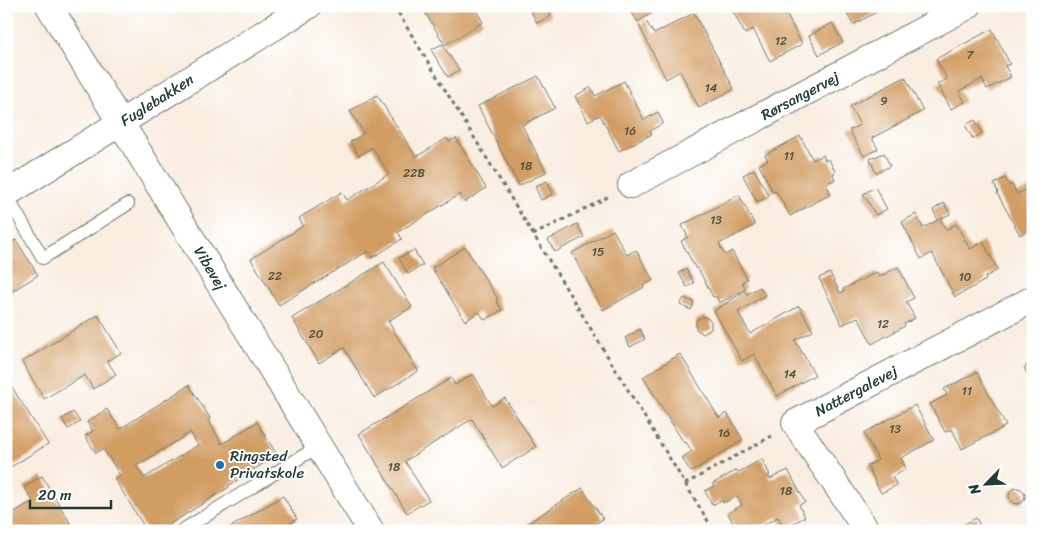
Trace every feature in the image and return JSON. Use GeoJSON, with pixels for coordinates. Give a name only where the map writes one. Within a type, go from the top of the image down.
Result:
{"type":"FeatureCollection","features":[{"type":"Feature","properties":{"kind":"street","name":"Vibevej"},"geometry":{"type":"LineString","coordinates":[[49,6],[371,531]]}},
{"type":"Feature","properties":{"kind":"street","name":"Fuglebakken"},"geometry":{"type":"LineString","coordinates":[[6,195],[308,6]]}},
{"type":"Feature","properties":{"kind":"street","name":"Rørsangervej"},"geometry":{"type":"LineString","coordinates":[[631,185],[968,6]]}},
{"type":"Feature","properties":{"kind":"street","name":"Nattergalevej"},"geometry":{"type":"LineString","coordinates":[[867,531],[795,422],[1033,299]]}},
{"type":"Feature","properties":{"kind":"lane"},"geometry":{"type":"LineString","coordinates":[[6,195],[43,258],[128,204]]}},
{"type":"Feature","properties":{"kind":"lane"},"geometry":{"type":"LineString","coordinates":[[182,531],[319,446]]}},
{"type":"Feature","properties":{"kind":"path"},"geometry":{"type":"LineString","coordinates":[[394,6],[714,531]]}},
{"type":"Feature","properties":{"kind":"path"},"geometry":{"type":"LineString","coordinates":[[533,236],[631,185]]}},
{"type":"Feature","properties":{"kind":"path"},"geometry":{"type":"LineString","coordinates":[[686,484],[795,422]]}},
{"type":"Feature","properties":{"kind":"building"},"geometry":{"type":"Polygon","coordinates":[[[421,6],[473,6],[483,22],[445,45],[421,6]]]}},
{"type":"Feature","properties":{"kind":"building"},"geometry":{"type":"Polygon","coordinates":[[[528,6],[546,6],[551,16],[537,23],[528,6]]]}},
{"type":"Feature","properties":{"kind":"building"},"geometry":{"type":"Polygon","coordinates":[[[639,6],[648,6],[652,13],[638,22],[631,11],[639,6]]]}},
{"type":"Feature","properties":{"kind":"building"},"geometry":{"type":"Polygon","coordinates":[[[730,6],[782,6],[802,44],[770,61],[753,29],[745,34],[730,6]]]}},
{"type":"Feature","properties":{"kind":"building"},"geometry":{"type":"Polygon","coordinates":[[[843,6],[887,6],[853,25],[843,6]]]}},
{"type":"Feature","properties":{"kind":"building"},"geometry":{"type":"Polygon","coordinates":[[[887,6],[895,6],[888,10],[887,6]]]}},
{"type":"Feature","properties":{"kind":"building"},"geometry":{"type":"Polygon","coordinates":[[[694,13],[734,89],[699,108],[680,71],[666,79],[639,25],[646,21],[654,34],[694,13]]]}},
{"type":"Feature","properties":{"kind":"building"},"geometry":{"type":"Polygon","coordinates":[[[832,23],[843,42],[819,55],[809,36],[832,23]]]}},
{"type":"Feature","properties":{"kind":"building"},"geometry":{"type":"Polygon","coordinates":[[[992,29],[1010,64],[1005,66],[1011,77],[987,89],[982,79],[959,91],[965,102],[951,109],[937,84],[947,79],[936,59],[992,29]]]}},
{"type":"Feature","properties":{"kind":"building"},"geometry":{"type":"Polygon","coordinates":[[[442,44],[459,70],[448,77],[431,50],[442,44]]]}},
{"type":"Feature","properties":{"kind":"building"},"geometry":{"type":"Polygon","coordinates":[[[538,76],[555,108],[522,125],[546,172],[519,186],[478,106],[538,76]]]}},
{"type":"Feature","properties":{"kind":"building"},"geometry":{"type":"Polygon","coordinates":[[[905,77],[923,111],[872,138],[878,149],[864,156],[849,130],[860,125],[850,106],[905,77]]]}},
{"type":"Feature","properties":{"kind":"building"},"geometry":{"type":"Polygon","coordinates":[[[624,81],[644,120],[658,112],[663,123],[650,131],[652,134],[619,151],[600,115],[588,121],[575,96],[591,87],[595,96],[624,81]]]}},
{"type":"Feature","properties":{"kind":"building"},"geometry":{"type":"Polygon","coordinates":[[[377,95],[416,157],[447,138],[449,142],[456,138],[486,188],[465,202],[460,194],[398,232],[402,239],[372,258],[368,251],[279,305],[251,259],[303,226],[299,218],[342,192],[347,200],[389,174],[372,147],[359,156],[350,142],[364,133],[350,111],[377,95]]]}},
{"type":"Feature","properties":{"kind":"building"},"geometry":{"type":"Polygon","coordinates":[[[975,120],[982,133],[973,139],[965,125],[975,120]]]}},
{"type":"Feature","properties":{"kind":"building"},"geometry":{"type":"Polygon","coordinates":[[[800,136],[813,160],[823,155],[825,160],[829,160],[835,171],[833,175],[835,179],[826,184],[831,194],[790,216],[776,191],[773,192],[759,165],[768,160],[765,155],[800,136]]]}},
{"type":"Feature","properties":{"kind":"building"},"geometry":{"type":"Polygon","coordinates":[[[884,153],[890,166],[876,173],[870,159],[884,153]]]}},
{"type":"Feature","properties":{"kind":"building"},"geometry":{"type":"Polygon","coordinates":[[[754,169],[769,196],[757,202],[743,175],[754,169]]]}},
{"type":"Feature","properties":{"kind":"building"},"geometry":{"type":"Polygon","coordinates":[[[1005,178],[1010,186],[1012,184],[1017,194],[1033,186],[1033,228],[1020,235],[994,184],[1005,178]]]}},
{"type":"Feature","properties":{"kind":"building"},"geometry":{"type":"Polygon","coordinates":[[[547,181],[553,194],[541,200],[535,186],[547,181]]]}},
{"type":"Feature","properties":{"kind":"building"},"geometry":{"type":"Polygon","coordinates":[[[875,187],[887,209],[876,215],[863,194],[875,187]]]}},
{"type":"Feature","properties":{"kind":"building"},"geometry":{"type":"Polygon","coordinates":[[[739,195],[755,225],[719,244],[725,255],[732,251],[747,279],[742,282],[746,289],[719,303],[716,296],[713,297],[681,241],[688,237],[682,225],[739,195]]]}},
{"type":"Feature","properties":{"kind":"building"},"geometry":{"type":"Polygon","coordinates":[[[944,203],[950,214],[940,219],[946,230],[956,224],[970,249],[983,242],[998,270],[985,277],[986,280],[955,297],[932,253],[921,259],[902,222],[916,214],[923,228],[938,220],[933,210],[944,203]]]}},
{"type":"Feature","properties":{"kind":"building"},"geometry":{"type":"Polygon","coordinates":[[[577,224],[584,237],[555,252],[548,240],[577,224]]]}},
{"type":"Feature","properties":{"kind":"building"},"geometry":{"type":"Polygon","coordinates":[[[613,230],[627,255],[636,250],[653,280],[603,310],[572,253],[613,230]]]}},
{"type":"Feature","properties":{"kind":"building"},"geometry":{"type":"Polygon","coordinates":[[[16,240],[38,275],[6,295],[6,245],[16,240]]]}},
{"type":"Feature","properties":{"kind":"building"},"geometry":{"type":"Polygon","coordinates":[[[465,247],[498,299],[496,300],[502,310],[485,320],[479,312],[465,321],[432,268],[465,247]]]}},
{"type":"Feature","properties":{"kind":"building"},"geometry":{"type":"Polygon","coordinates":[[[414,250],[423,265],[408,274],[399,258],[414,250]]]}},
{"type":"Feature","properties":{"kind":"building"},"geometry":{"type":"Polygon","coordinates":[[[384,262],[412,307],[388,321],[418,371],[374,398],[344,348],[319,363],[292,318],[384,262]]]}},
{"type":"Feature","properties":{"kind":"building"},"geometry":{"type":"Polygon","coordinates":[[[898,267],[914,298],[906,302],[915,318],[904,324],[905,326],[872,344],[858,317],[842,325],[819,278],[830,273],[840,293],[844,291],[843,289],[877,272],[879,277],[898,267]]]}},
{"type":"Feature","properties":{"kind":"building"},"geometry":{"type":"Polygon","coordinates":[[[686,269],[694,283],[687,287],[679,273],[686,269]]]}},
{"type":"Feature","properties":{"kind":"building"},"geometry":{"type":"Polygon","coordinates":[[[760,287],[765,295],[738,312],[750,334],[799,306],[813,331],[795,340],[815,375],[777,396],[754,354],[742,361],[714,311],[745,291],[747,294],[760,287]]]}},
{"type":"Feature","properties":{"kind":"building"},"geometry":{"type":"Polygon","coordinates":[[[684,298],[694,302],[691,310],[680,305],[684,298]]]}},
{"type":"Feature","properties":{"kind":"building"},"geometry":{"type":"Polygon","coordinates":[[[98,315],[121,353],[107,361],[116,374],[93,389],[85,375],[44,399],[22,362],[98,315]]]}},
{"type":"Feature","properties":{"kind":"building"},"geometry":{"type":"Polygon","coordinates":[[[704,316],[711,321],[711,329],[703,334],[696,329],[696,320],[704,316]]]}},
{"type":"Feature","properties":{"kind":"building"},"geometry":{"type":"Polygon","coordinates":[[[640,329],[645,339],[630,347],[625,338],[640,329]]]}},
{"type":"Feature","properties":{"kind":"building"},"geometry":{"type":"Polygon","coordinates":[[[680,354],[719,418],[727,413],[743,440],[691,472],[682,458],[692,451],[686,442],[684,443],[643,377],[680,354]]]}},
{"type":"Feature","properties":{"kind":"building"},"geometry":{"type":"Polygon","coordinates":[[[1033,363],[1033,383],[1024,368],[1033,363]]]}},
{"type":"Feature","properties":{"kind":"building"},"geometry":{"type":"Polygon","coordinates":[[[977,372],[1006,426],[962,449],[952,429],[945,432],[930,404],[947,395],[944,389],[977,372]]]}},
{"type":"Feature","properties":{"kind":"building"},"geometry":{"type":"Polygon","coordinates":[[[473,374],[492,406],[505,398],[536,447],[502,468],[472,419],[405,461],[429,500],[407,513],[359,434],[451,378],[455,385],[473,374]]]}},
{"type":"Feature","properties":{"kind":"building"},"geometry":{"type":"Polygon","coordinates":[[[6,378],[48,444],[6,470],[6,378]]]}},
{"type":"Feature","properties":{"kind":"building"},"geometry":{"type":"Polygon","coordinates":[[[189,385],[210,418],[208,420],[222,444],[257,422],[277,455],[159,531],[147,531],[114,478],[120,475],[103,449],[96,453],[85,436],[93,431],[87,422],[107,409],[120,429],[189,385]],[[190,432],[136,465],[144,478],[198,445],[190,432]]]}},
{"type":"Feature","properties":{"kind":"building"},"geometry":{"type":"Polygon","coordinates":[[[915,405],[934,440],[901,458],[906,469],[892,477],[897,485],[881,493],[867,466],[878,460],[864,433],[915,405]]]}},
{"type":"Feature","properties":{"kind":"building"},"geometry":{"type":"Polygon","coordinates":[[[73,412],[80,422],[68,429],[62,419],[73,412]]]}},
{"type":"Feature","properties":{"kind":"building"},"geometry":{"type":"Polygon","coordinates":[[[762,459],[770,479],[788,470],[805,502],[799,505],[805,517],[784,528],[778,517],[752,531],[737,531],[728,513],[742,505],[737,496],[723,503],[722,500],[712,505],[705,491],[714,486],[712,484],[762,459]]]}},
{"type":"Feature","properties":{"kind":"building"},"geometry":{"type":"Polygon","coordinates":[[[42,476],[75,531],[6,531],[6,517],[33,501],[24,487],[42,476]]]}},
{"type":"Feature","properties":{"kind":"building"},"geometry":{"type":"Polygon","coordinates":[[[582,488],[603,519],[583,531],[516,531],[582,488]]]}},
{"type":"Feature","properties":{"kind":"building"},"geometry":{"type":"Polygon","coordinates":[[[1014,488],[1020,488],[1025,493],[1023,502],[1014,504],[1009,499],[1009,493],[1014,488]]]}},
{"type":"Feature","properties":{"kind":"building"},"geometry":{"type":"Polygon","coordinates":[[[283,496],[297,519],[283,528],[284,531],[231,531],[229,528],[283,496]]]}},
{"type":"Feature","properties":{"kind":"building"},"geometry":{"type":"Polygon","coordinates":[[[976,518],[983,531],[951,531],[976,518]]]}},
{"type":"Feature","properties":{"kind":"place","name":"Ringsted Privatskole"},"geometry":{"type":"Point","coordinates":[220,465]}}]}
